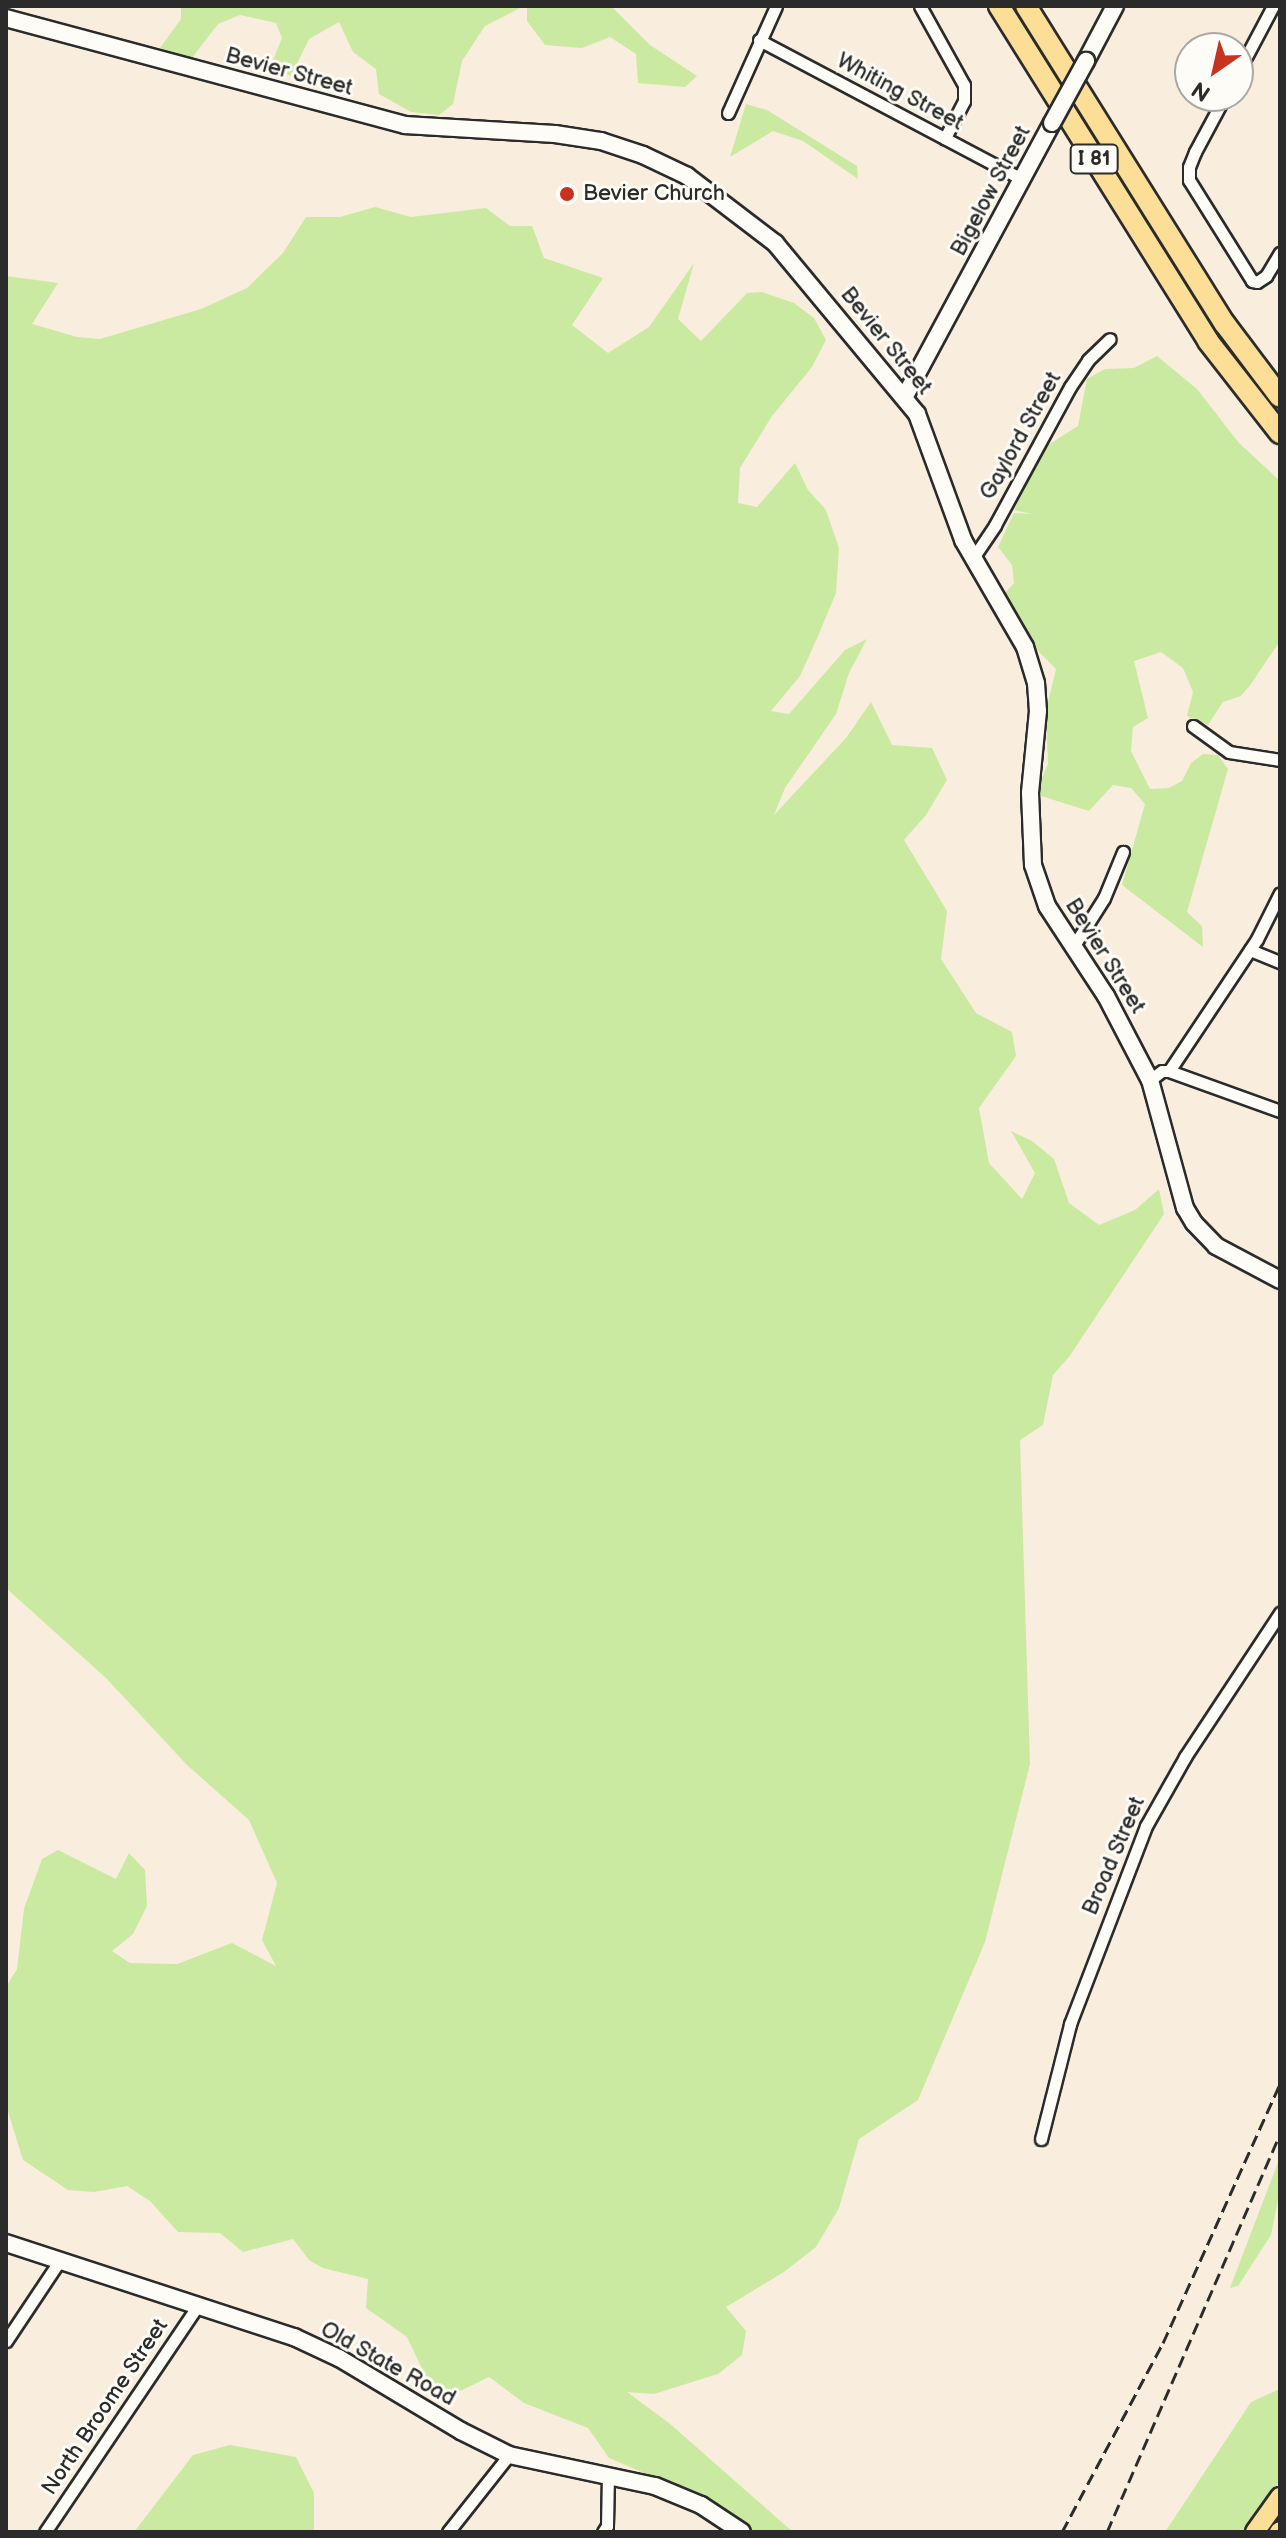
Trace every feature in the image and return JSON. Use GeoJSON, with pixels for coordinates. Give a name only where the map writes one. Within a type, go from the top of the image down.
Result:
{"type":"FeatureCollection","features":[{"type":"Feature","properties":{"kind":"highway","name":"I 81"},"geometry":{"type":"LineString","coordinates":[[999,6],[1203,334],[1232,376],[1280,433]]}},
{"type":"Feature","properties":{"kind":"highway","name":"I 81"},"geometry":{"type":"LineString","coordinates":[[1026,6],[1211,301],[1280,397]]}},
{"type":"Feature","properties":{"kind":"highway"},"geometry":{"type":"LineString","coordinates":[[1211,301],[1280,381]]}},
{"type":"Feature","properties":{"kind":"main road"},"geometry":{"type":"LineString","coordinates":[[1255,2532],[1280,2497]]}},
{"type":"Feature","properties":{"kind":"street"},"geometry":{"type":"LineString","coordinates":[[728,113],[776,6]]}},
{"type":"Feature","properties":{"kind":"street"},"geometry":{"type":"LineString","coordinates":[[920,6],[964,85],[964,101],[945,138]]}},
{"type":"Feature","properties":{"kind":"street","name":"Bigelow Street"},"geometry":{"type":"LineString","coordinates":[[905,396],[1115,6]]}},
{"type":"Feature","properties":{"kind":"street"},"geometry":{"type":"LineString","coordinates":[[1254,42],[1273,6]]}},
{"type":"Feature","properties":{"kind":"street","name":"Bevier Street"},"geometry":{"type":"LineString","coordinates":[[6,18],[384,121],[433,128],[577,137],[643,155],[701,185],[775,243],[905,396],[923,429],[957,527],[1017,633],[1033,672],[1038,711],[1030,793],[1033,865],[1047,906],[1125,1029],[1150,1080],[1177,1186],[1189,1217],[1216,1246],[1280,1280]]}},
{"type":"Feature","properties":{"kind":"street","name":"Whiting Street"},"geometry":{"type":"LineString","coordinates":[[759,40],[1022,179]]}},
{"type":"Feature","properties":{"kind":"street"},"geometry":{"type":"LineString","coordinates":[[1216,112],[1195,152],[1187,175],[1239,265],[1257,282],[1266,276],[1280,253]]}},
{"type":"Feature","properties":{"kind":"street","name":"Gaylord Street"},"geometry":{"type":"LineString","coordinates":[[973,558],[995,525],[1070,387],[1088,360],[1110,339]]}},
{"type":"Feature","properties":{"kind":"street"},"geometry":{"type":"LineString","coordinates":[[1193,726],[1229,752],[1280,760]]}},
{"type":"Feature","properties":{"kind":"street"},"geometry":{"type":"LineString","coordinates":[[1073,947],[1104,898],[1123,852]]}},
{"type":"Feature","properties":{"kind":"street"},"geometry":{"type":"LineString","coordinates":[[1169,1071],[1250,950],[1280,893]]}},
{"type":"Feature","properties":{"kind":"street"},"geometry":{"type":"LineString","coordinates":[[1250,950],[1280,962]]}},
{"type":"Feature","properties":{"kind":"street"},"geometry":{"type":"LineString","coordinates":[[1150,1080],[1162,1071],[1169,1071],[1280,1111]]}},
{"type":"Feature","properties":{"kind":"street","name":"Broad Street"},"geometry":{"type":"LineString","coordinates":[[1041,2139],[1070,2024],[1146,1826],[1185,1757],[1280,1613]]}},
{"type":"Feature","properties":{"kind":"street","name":"Old State Road"},"geometry":{"type":"LineString","coordinates":[[6,2243],[294,2337],[339,2358],[461,2431],[509,2455],[537,2464],[608,2474],[680,2495],[742,2532]]}},
{"type":"Feature","properties":{"kind":"street"},"geometry":{"type":"LineString","coordinates":[[6,2341],[60,2260]]}},
{"type":"Feature","properties":{"kind":"street","name":"North Broome Street"},"geometry":{"type":"LineString","coordinates":[[45,2532],[199,2304]]}},
{"type":"Feature","properties":{"kind":"street"},"geometry":{"type":"LineString","coordinates":[[448,2532],[509,2455]]}},
{"type":"Feature","properties":{"kind":"street"},"geometry":{"type":"LineString","coordinates":[[608,2474],[609,2530]]}},
{"type":"Feature","properties":{"kind":"green space"},"geometry":{"type":"Polygon","coordinates":[[[181,6],[524,6],[485,26],[462,61],[453,104],[439,115],[411,112],[379,94],[376,69],[353,52],[339,22],[309,39],[291,76],[270,67],[282,38],[276,23],[240,15],[218,24],[191,59],[160,48],[181,19],[181,6]]]}},
{"type":"Feature","properties":{"kind":"green space"},"geometry":{"type":"Polygon","coordinates":[[[527,6],[611,6],[650,45],[697,76],[685,87],[638,83],[636,54],[610,37],[582,48],[545,45],[527,21],[527,6]]]}},
{"type":"Feature","properties":{"kind":"green space"},"geometry":{"type":"Polygon","coordinates":[[[746,104],[767,110],[857,166],[858,179],[803,141],[773,131],[730,157],[746,104]]]}},
{"type":"Feature","properties":{"kind":"green space"},"geometry":{"type":"Polygon","coordinates":[[[375,207],[411,217],[486,208],[510,226],[532,226],[544,258],[603,278],[572,325],[608,353],[649,327],[694,263],[678,319],[701,341],[747,293],[762,292],[794,303],[814,318],[826,340],[812,367],[772,416],[740,468],[738,503],[757,507],[795,463],[808,490],[826,510],[839,548],[836,593],[800,676],[771,711],[789,714],[845,650],[867,639],[849,673],[836,714],[785,788],[774,815],[846,738],[871,702],[892,745],[932,748],[947,780],[926,815],[904,840],[947,911],[941,959],[976,1013],[1012,1032],[1016,1056],[979,1108],[989,1163],[1022,1199],[1035,1173],[1011,1131],[1032,1141],[1054,1159],[1069,1203],[1099,1225],[1135,1210],[1159,1189],[1164,1214],[1069,1357],[1053,1375],[1043,1425],[1020,1440],[1030,1764],[985,1942],[918,2100],[859,2139],[839,2208],[816,2247],[784,2272],[726,2307],[746,2331],[742,2355],[718,2374],[654,2394],[627,2392],[669,2423],[793,2532],[754,2532],[684,2490],[609,2458],[588,2428],[524,2403],[489,2377],[458,2392],[433,2392],[407,2337],[366,2308],[368,2279],[323,2268],[309,2260],[293,2239],[243,2252],[220,2233],[178,2232],[150,2201],[127,2186],[94,2192],[68,2190],[23,2160],[6,2105],[6,1987],[17,1969],[24,1909],[42,1859],[58,1850],[116,1879],[129,1853],[145,1870],[147,1906],[133,1934],[112,1951],[130,1963],[177,1964],[232,1943],[276,1966],[262,1940],[277,1883],[249,1820],[187,1765],[106,1678],[6,1588],[6,276],[58,283],[32,324],[77,337],[100,339],[201,309],[247,288],[283,253],[306,217],[340,217],[375,207]]]}},
{"type":"Feature","properties":{"kind":"green space"},"geometry":{"type":"Polygon","coordinates":[[[1157,356],[1197,389],[1239,443],[1280,481],[1280,641],[1251,684],[1241,696],[1223,702],[1208,725],[1187,716],[1193,692],[1183,668],[1161,652],[1134,661],[1148,718],[1133,727],[1131,751],[1150,789],[1169,788],[1182,781],[1191,763],[1203,754],[1218,755],[1228,769],[1187,912],[1202,926],[1203,947],[1122,885],[1145,804],[1131,788],[1113,785],[1089,811],[1035,794],[1048,764],[1046,711],[1056,669],[1035,648],[1004,594],[1014,583],[1012,565],[998,547],[1014,513],[1032,514],[1014,510],[1045,447],[1078,426],[1087,379],[1105,369],[1134,368],[1157,356]]]}},
{"type":"Feature","properties":{"kind":"green space"},"geometry":{"type":"Polygon","coordinates":[[[1280,2157],[1280,2189],[1271,2235],[1238,2286],[1230,2288],[1280,2157]]]}},
{"type":"Feature","properties":{"kind":"green space"},"geometry":{"type":"Polygon","coordinates":[[[1280,2389],[1280,2481],[1243,2532],[1165,2532],[1251,2402],[1280,2389]]]}},
{"type":"Feature","properties":{"kind":"green space"},"geometry":{"type":"Polygon","coordinates":[[[230,2445],[296,2457],[314,2493],[314,2532],[134,2532],[193,2455],[230,2445]]]}},
{"type":"Feature","properties":{"kind":"railway"},"geometry":{"type":"LineString","coordinates":[[1062,2532],[1163,2343],[1280,2084]]}},
{"type":"Feature","properties":{"kind":"railway"},"geometry":{"type":"LineString","coordinates":[[1107,2532],[1280,2134]]}},
{"type":"Feature","properties":{"kind":"place","name":"Bevier Church"},"geometry":{"type":"Point","coordinates":[567,194]}}]}
